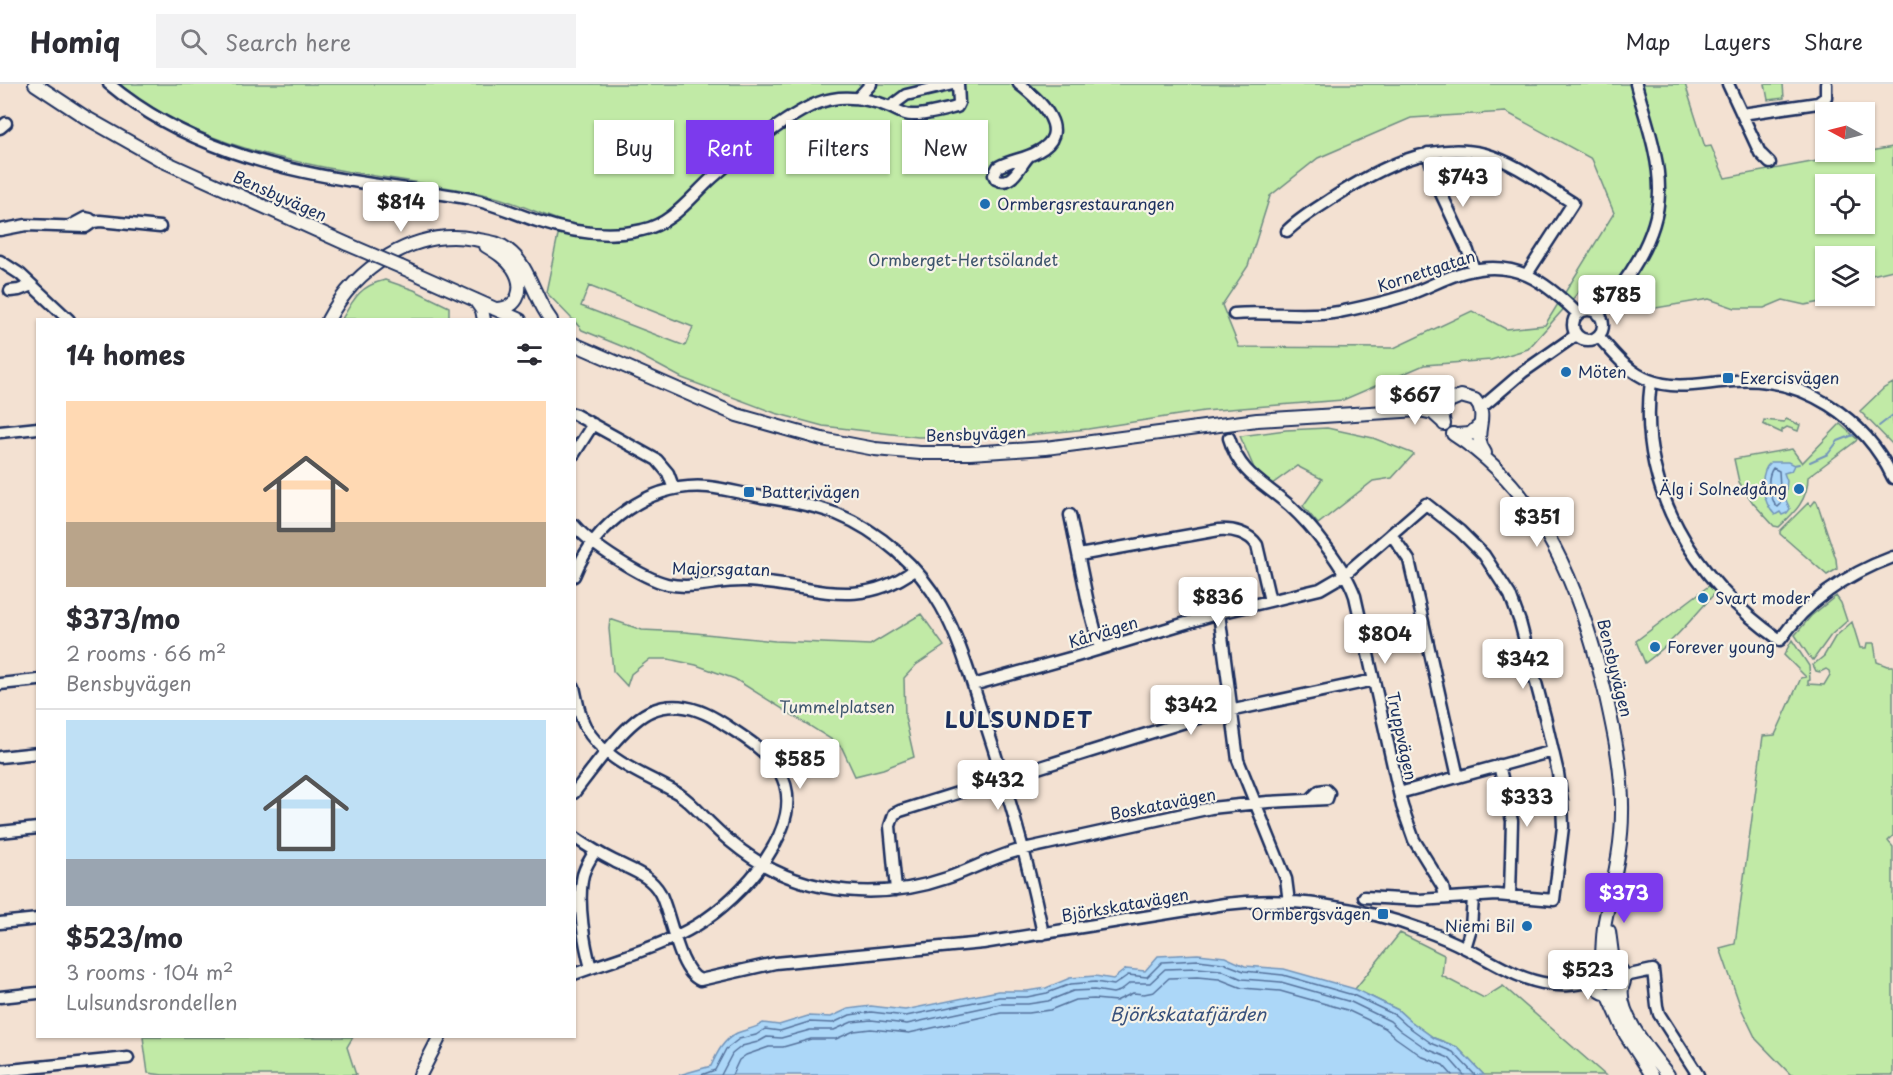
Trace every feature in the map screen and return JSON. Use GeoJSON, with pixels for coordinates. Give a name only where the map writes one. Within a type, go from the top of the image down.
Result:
{"type":"FeatureCollection","features":[{"type":"Feature","properties":{"kind":"main road","name":"Bensbyvägen"},"geometry":{"type":"LineString","coordinates":[[35,84],[119,137],[163,161],[516,318]]}},
{"type":"Feature","properties":{"kind":"main road"},"geometry":{"type":"LineString","coordinates":[[329,318],[353,283],[372,266],[411,245],[454,237],[493,242],[508,249],[516,257],[550,318]]}},
{"type":"Feature","properties":{"kind":"main road"},"geometry":{"type":"LineString","coordinates":[[478,240],[507,260],[518,279],[520,291],[516,301],[508,307],[494,308]]}},
{"type":"Feature","properties":{"kind":"main road"},"geometry":{"type":"LineString","coordinates":[[475,300],[482,310],[484,318]]}},
{"type":"Feature","properties":{"kind":"main road","name":"Bensbyvägen"},"geometry":{"type":"LineString","coordinates":[[576,345],[737,415],[822,439],[875,449],[922,453],[997,452],[1046,448],[1257,420],[1396,412],[1428,411],[1437,415],[1443,422]]}},
{"type":"Feature","properties":{"kind":"main road"},"geometry":{"type":"LineString","coordinates":[[1468,397],[1475,400],[1481,408],[1483,415],[1480,425],[1470,435],[1453,434],[1443,422],[1444,406],[1455,398],[1468,397]]}},
{"type":"Feature","properties":{"kind":"main road","name":"Bensbyvägen"},"geometry":{"type":"LineString","coordinates":[[1396,412],[1455,398]]}},
{"type":"Feature","properties":{"kind":"main road","name":"Bensbyvägen"},"geometry":{"type":"LineString","coordinates":[[1480,425],[1479,443],[1494,464],[1522,495],[1560,559],[1577,595],[1597,657],[1617,750],[1622,794],[1619,852],[1605,921],[1601,966]]}},
{"type":"Feature","properties":{"kind":"main road","name":"Bensbyvägen"},"geometry":{"type":"LineString","coordinates":[[1453,434],[1494,464]]}},
{"type":"Feature","properties":{"kind":"main road","name":"Bensbyvägen"},"geometry":{"type":"LineString","coordinates":[[1609,904],[1609,936],[1612,954],[1617,965]]}},
{"type":"Feature","properties":{"kind":"main road"},"geometry":{"type":"LineString","coordinates":[[1623,982],[1615,993],[1608,994],[1598,989],[1594,981],[1596,972],[1601,966],[1609,963],[1617,965],[1622,970],[1623,982],[1622,1002],[1628,1018],[1668,1075]]}},
{"type":"Feature","properties":{"kind":"main road"},"geometry":{"type":"LineString","coordinates":[[1608,994],[1626,1035],[1652,1075]]}},
{"type":"Feature","properties":{"kind":"main road"},"geometry":{"type":"LineString","coordinates":[[420,1075],[439,1038]]}},
{"type":"Feature","properties":{"kind":"street"},"geometry":{"type":"LineString","coordinates":[[109,84],[130,101],[175,129],[235,153],[294,169],[362,183],[476,200],[559,228],[605,234],[633,232],[661,224],[676,213],[728,164],[799,113],[828,99],[858,98],[910,115],[957,107],[959,103],[955,84],[906,95],[890,107]]}},
{"type":"Feature","properties":{"kind":"street"},"geometry":{"type":"LineString","coordinates":[[858,98],[871,84]]}},
{"type":"Feature","properties":{"kind":"street"},"geometry":{"type":"LineString","coordinates":[[1019,84],[1045,109],[1054,126],[1051,143],[1028,157]]}},
{"type":"Feature","properties":{"kind":"street"},"geometry":{"type":"LineString","coordinates":[[1598,315],[1647,243],[1656,219],[1658,173],[1636,84]]}},
{"type":"Feature","properties":{"kind":"street"},"geometry":{"type":"LineString","coordinates":[[1728,84],[1760,153],[1770,163]]}},
{"type":"Feature","properties":{"kind":"street"},"geometry":{"type":"LineString","coordinates":[[1742,114],[1818,103],[1826,97],[1826,84]]}},
{"type":"Feature","properties":{"kind":"street"},"geometry":{"type":"LineString","coordinates":[[1287,231],[1301,219],[1358,182],[1386,168],[1428,153],[1461,150],[1497,158],[1520,169],[1573,203],[1527,274]]}},
{"type":"Feature","properties":{"kind":"street"},"geometry":{"type":"LineString","coordinates":[[1428,153],[1438,186],[1468,251],[1474,270]]}},
{"type":"Feature","properties":{"kind":"street"},"geometry":{"type":"LineString","coordinates":[[0,230],[26,225],[86,227],[93,222],[100,221],[160,227]]}},
{"type":"Feature","properties":{"kind":"street"},"geometry":{"type":"LineString","coordinates":[[0,261],[32,285],[67,318]]}},
{"type":"Feature","properties":{"kind":"street","name":"Kornettgatan"},"geometry":{"type":"LineString","coordinates":[[1234,314],[1265,312],[1310,315],[1340,312],[1404,296],[1474,270],[1502,268],[1527,274],[1546,284],[1578,314]]}},
{"type":"Feature","properties":{"kind":"street"},"geometry":{"type":"LineString","coordinates":[[10,291],[19,291],[32,285]]}},
{"type":"Feature","properties":{"kind":"street"},"geometry":{"type":"LineString","coordinates":[[1587,310],[1598,315],[1602,324],[1598,336],[1588,340],[1576,335],[1573,323],[1578,314],[1587,310]]}},
{"type":"Feature","properties":{"kind":"street"},"geometry":{"type":"LineString","coordinates":[[1481,408],[1523,372],[1576,335]]}},
{"type":"Feature","properties":{"kind":"street"},"geometry":{"type":"LineString","coordinates":[[1598,336],[1628,368],[1651,381],[1677,386],[1754,381],[1787,386],[1809,394],[1856,425],[1878,451],[1893,478]]}},
{"type":"Feature","properties":{"kind":"street"},"geometry":{"type":"LineString","coordinates":[[1651,381],[1648,419],[1652,458],[1659,487],[1675,522],[1699,561],[1728,596],[1753,620],[1780,640],[1820,596],[1852,575],[1893,557]]}},
{"type":"Feature","properties":{"kind":"street"},"geometry":{"type":"LineString","coordinates":[[576,415],[657,460],[668,473],[674,489]]}},
{"type":"Feature","properties":{"kind":"street"},"geometry":{"type":"LineString","coordinates":[[576,451],[593,424]]}},
{"type":"Feature","properties":{"kind":"street"},"geometry":{"type":"LineString","coordinates":[[0,432],[36,428]]}},
{"type":"Feature","properties":{"kind":"street","name":"Truppvägen"},"geometry":{"type":"LineString","coordinates":[[1229,438],[1245,470],[1307,523],[1344,575],[1355,596],[1399,793],[1414,840],[1443,887],[1445,898]]}},
{"type":"Feature","properties":{"kind":"street"},"geometry":{"type":"LineString","coordinates":[[576,572],[593,541],[628,510],[647,499],[674,489],[693,487],[715,488],[824,510],[853,522],[890,547],[929,588],[944,612],[972,685],[1003,778],[1024,849],[1042,934]]}},
{"type":"Feature","properties":{"kind":"street","name":"Kårvägen"},"geometry":{"type":"LineString","coordinates":[[972,685],[1219,613],[1326,587],[1344,575],[1426,504],[1460,531],[1484,555],[1510,595],[1520,622],[1553,751]]}},
{"type":"Feature","properties":{"kind":"street"},"geometry":{"type":"LineString","coordinates":[[1070,515],[1088,603],[1100,648]]}},
{"type":"Feature","properties":{"kind":"street","name":"Majorsgatan"},"geometry":{"type":"LineString","coordinates":[[576,527],[620,561],[651,577],[676,585],[744,581],[771,583],[826,593],[850,594],[881,587],[897,581],[914,570]]}},
{"type":"Feature","properties":{"kind":"street"},"geometry":{"type":"LineString","coordinates":[[1079,555],[1219,530],[1238,532],[1255,541],[1270,601]]}},
{"type":"Feature","properties":{"kind":"street"},"geometry":{"type":"LineString","coordinates":[[1391,534],[1409,560],[1458,777]]}},
{"type":"Feature","properties":{"kind":"street"},"geometry":{"type":"LineString","coordinates":[[1219,613],[1238,760],[1286,879],[1289,902]]}},
{"type":"Feature","properties":{"kind":"street"},"geometry":{"type":"LineString","coordinates":[[0,684],[36,680]]}},
{"type":"Feature","properties":{"kind":"street"},"geometry":{"type":"LineString","coordinates":[[896,890],[890,826],[894,814],[1201,717],[1374,680]]}},
{"type":"Feature","properties":{"kind":"street"},"geometry":{"type":"LineString","coordinates":[[576,694],[585,726],[596,742],[607,752],[631,769],[687,799],[736,846],[762,864],[800,880],[855,891],[896,890],[949,878],[1024,849]]}},
{"type":"Feature","properties":{"kind":"street"},"geometry":{"type":"LineString","coordinates":[[576,791],[634,722],[651,711],[670,706],[707,713],[736,732],[766,754],[780,772],[786,789],[786,812],[777,838],[762,864],[721,908],[698,925],[676,937],[576,973]]}},
{"type":"Feature","properties":{"kind":"street"},"geometry":{"type":"LineString","coordinates":[[1364,897],[1419,900],[1510,896],[1554,900],[1563,827],[1562,801],[1553,751],[1399,793]]}},
{"type":"Feature","properties":{"kind":"street"},"geometry":{"type":"LineString","coordinates":[[0,757],[36,753]]}},
{"type":"Feature","properties":{"kind":"street"},"geometry":{"type":"LineString","coordinates":[[1499,765],[1512,821],[1510,896]]}},
{"type":"Feature","properties":{"kind":"street","name":"Boskatavägen"},"geometry":{"type":"LineString","coordinates":[[1024,849],[1211,808],[1310,800]]}},
{"type":"Feature","properties":{"kind":"street"},"geometry":{"type":"LineString","coordinates":[[0,832],[36,828]]}},
{"type":"Feature","properties":{"kind":"street","name":"Björkskatavägen"},"geometry":{"type":"LineString","coordinates":[[576,838],[642,874],[652,882],[661,895],[688,971],[697,979],[704,980],[741,969],[775,963],[954,947],[1225,904],[1263,901],[1343,909],[1424,930],[1536,982],[1557,985],[1594,981]]}},
{"type":"Feature","properties":{"kind":"street"},"geometry":{"type":"LineString","coordinates":[[591,968],[584,943],[582,880],[595,850]]}},
{"type":"Feature","properties":{"kind":"street"},"geometry":{"type":"LineString","coordinates":[[1465,948],[1471,928],[1473,897]]}},
{"type":"Feature","properties":{"kind":"street"},"geometry":{"type":"LineString","coordinates":[[0,923],[36,919]]}},
{"type":"Feature","properties":{"kind":"street"},"geometry":{"type":"LineString","coordinates":[[1623,982],[1653,970],[1659,1014],[1698,1075]]}},
{"type":"Feature","properties":{"kind":"street"},"geometry":{"type":"LineString","coordinates":[[0,997],[36,993]]}},
{"type":"Feature","properties":{"kind":"street"},"geometry":{"type":"LineString","coordinates":[[0,1071],[128,1058]]}},
{"type":"Feature","properties":{"kind":"green space","name":"Ormberget-Hertsölandet"},"geometry":{"type":"Polygon","coordinates":[[[119,84],[1685,84],[1705,147],[1711,146],[1725,178],[1815,161],[1875,162],[1875,150],[1893,147],[1893,270],[1875,274],[1875,246],[1815,246],[1815,303],[1805,305],[1783,300],[1764,308],[1735,308],[1709,299],[1638,311],[1585,285],[1528,349],[1491,360],[1424,365],[1343,400],[1204,411],[1088,429],[1018,436],[918,437],[823,426],[775,413],[682,378],[626,348],[582,330],[576,323],[576,318],[571,318],[546,292],[561,221],[496,197],[343,171],[248,149],[203,133],[160,112],[119,84]],[[1506,112],[1411,118],[1318,158],[1270,196],[1248,266],[1222,305],[1239,347],[1394,348],[1472,311],[1506,329],[1545,325],[1614,213],[1592,159],[1506,112]],[[589,286],[581,306],[685,346],[693,327],[589,286]]]}},
{"type":"Feature","properties":{"kind":"green space"},"geometry":{"type":"Polygon","coordinates":[[[1765,84],[1783,84],[1784,98],[1768,100],[1765,84]]]}},
{"type":"Feature","properties":{"kind":"green space"},"geometry":{"type":"Polygon","coordinates":[[[385,280],[414,290],[449,307],[449,318],[343,318],[359,294],[385,280]]]}},
{"type":"Feature","properties":{"kind":"green space"},"geometry":{"type":"Polygon","coordinates":[[[1893,383],[1893,445],[1860,411],[1884,388],[1893,383]]]}},
{"type":"Feature","properties":{"kind":"green space"},"geometry":{"type":"Polygon","coordinates":[[[1786,419],[1800,425],[1798,431],[1787,427],[1782,430],[1782,433],[1763,424],[1764,420],[1784,422],[1786,419]]]}},
{"type":"Feature","properties":{"kind":"green space"},"geometry":{"type":"Polygon","coordinates":[[[1840,424],[1857,439],[1856,441],[1808,477],[1806,492],[1799,505],[1779,527],[1774,526],[1753,503],[1739,482],[1734,459],[1792,449],[1802,463],[1840,424]]]}},
{"type":"Feature","properties":{"kind":"green space"},"geometry":{"type":"Polygon","coordinates":[[[1327,428],[1373,438],[1414,454],[1392,478],[1373,481],[1318,524],[1303,506],[1322,479],[1297,466],[1272,484],[1254,468],[1240,436],[1327,428]]]}},
{"type":"Feature","properties":{"kind":"green space"},"geometry":{"type":"Polygon","coordinates":[[[1815,501],[1836,559],[1837,569],[1827,575],[1780,534],[1780,531],[1808,503],[1811,506],[1815,501]]]}},
{"type":"Feature","properties":{"kind":"green space"},"geometry":{"type":"Polygon","coordinates":[[[1710,585],[1715,593],[1673,639],[1645,663],[1636,641],[1710,585]]]}},
{"type":"Feature","properties":{"kind":"green space"},"geometry":{"type":"Polygon","coordinates":[[[1836,596],[1847,621],[1831,635],[1813,660],[1795,635],[1811,616],[1836,596]]]}},
{"type":"Feature","properties":{"kind":"green space","name":"Tummelplatsen"},"geometry":{"type":"Polygon","coordinates":[[[921,614],[944,646],[916,665],[904,678],[905,717],[914,757],[883,769],[855,776],[842,748],[834,741],[735,679],[696,665],[668,659],[650,659],[631,674],[627,686],[613,671],[610,619],[642,630],[775,641],[870,645],[921,614]]]}},
{"type":"Feature","properties":{"kind":"green space"},"geometry":{"type":"Polygon","coordinates":[[[1852,622],[1860,648],[1866,648],[1867,643],[1874,643],[1877,662],[1893,666],[1893,836],[1888,841],[1893,847],[1893,1075],[1791,1075],[1756,1039],[1741,1008],[1720,948],[1735,944],[1763,736],[1775,735],[1801,678],[1806,677],[1784,655],[1792,640],[1809,666],[1808,684],[1824,685],[1830,675],[1829,671],[1826,669],[1816,671],[1813,665],[1824,656],[1835,637],[1852,622]]]}},
{"type":"Feature","properties":{"kind":"green space"},"geometry":{"type":"Polygon","coordinates":[[[1400,933],[1444,955],[1442,976],[1484,998],[1503,986],[1605,1075],[1484,1075],[1457,1047],[1434,1038],[1398,1010],[1355,989],[1400,933]]]}},
{"type":"Feature","properties":{"kind":"green space"},"geometry":{"type":"Polygon","coordinates":[[[143,1038],[352,1038],[347,1047],[356,1075],[163,1075],[148,1073],[143,1038]]]}},
{"type":"Feature","properties":{"kind":"water"},"geometry":{"type":"Polygon","coordinates":[[[1771,462],[1788,462],[1794,465],[1791,471],[1784,473],[1787,481],[1785,498],[1790,509],[1782,515],[1780,512],[1775,515],[1771,510],[1763,488],[1764,474],[1771,462]]]}},
{"type":"Feature","properties":{"kind":"water","name":"Björkskatafjärden"},"geometry":{"type":"Polygon","coordinates":[[[1198,954],[1225,957],[1245,966],[1284,969],[1355,989],[1398,1010],[1434,1038],[1457,1047],[1484,1075],[679,1075],[711,1066],[728,1039],[763,1023],[779,1025],[808,1016],[831,1017],[848,1009],[871,1006],[905,1010],[998,991],[1027,991],[1046,988],[1070,978],[1095,976],[1113,979],[1126,969],[1145,971],[1158,956],[1198,954]]]}},
{"type":"Feature","properties":{"kind":"waterway"},"geometry":{"type":"LineString","coordinates":[[1879,426],[1893,415]]}},
{"type":"Feature","properties":{"kind":"waterway"},"geometry":{"type":"LineString","coordinates":[[1810,462],[1828,454],[1838,441],[1856,434]]}},
{"type":"Feature","properties":{"kind":"waterway"},"geometry":{"type":"LineString","coordinates":[[1794,465],[1799,464]]}},
{"type":"Feature","properties":{"kind":"place","name":"Ormbergsrestaurangen"},"geometry":{"type":"Point","coordinates":[985,204]}},
{"type":"Feature","properties":{"kind":"place","name":"Möten"},"geometry":{"type":"Point","coordinates":[1566,372]}},
{"type":"Feature","properties":{"kind":"place","name":"Exercisvägen"},"geometry":{"type":"Point","coordinates":[1728,378]}},
{"type":"Feature","properties":{"kind":"place","name":"Älg i Solnedgång"},"geometry":{"type":"Point","coordinates":[1799,489]}},
{"type":"Feature","properties":{"kind":"place","name":"Batterivägen"},"geometry":{"type":"Point","coordinates":[749,492]}},
{"type":"Feature","properties":{"kind":"place","name":"Svart moder"},"geometry":{"type":"Point","coordinates":[1703,598]}},
{"type":"Feature","properties":{"kind":"place","name":"Forever young"},"geometry":{"type":"Point","coordinates":[1655,647]}},
{"type":"Feature","properties":{"kind":"place","name":"Ormbergsvägen"},"geometry":{"type":"Point","coordinates":[1383,914]}},
{"type":"Feature","properties":{"kind":"place","name":"Niemi Bil"},"geometry":{"type":"Point","coordinates":[1527,926]}},
{"type":"Feature","properties":{"kind":"district","name":"LULSUNDET"},"geometry":{"type":"Point","coordinates":[1019,720]}}]}
